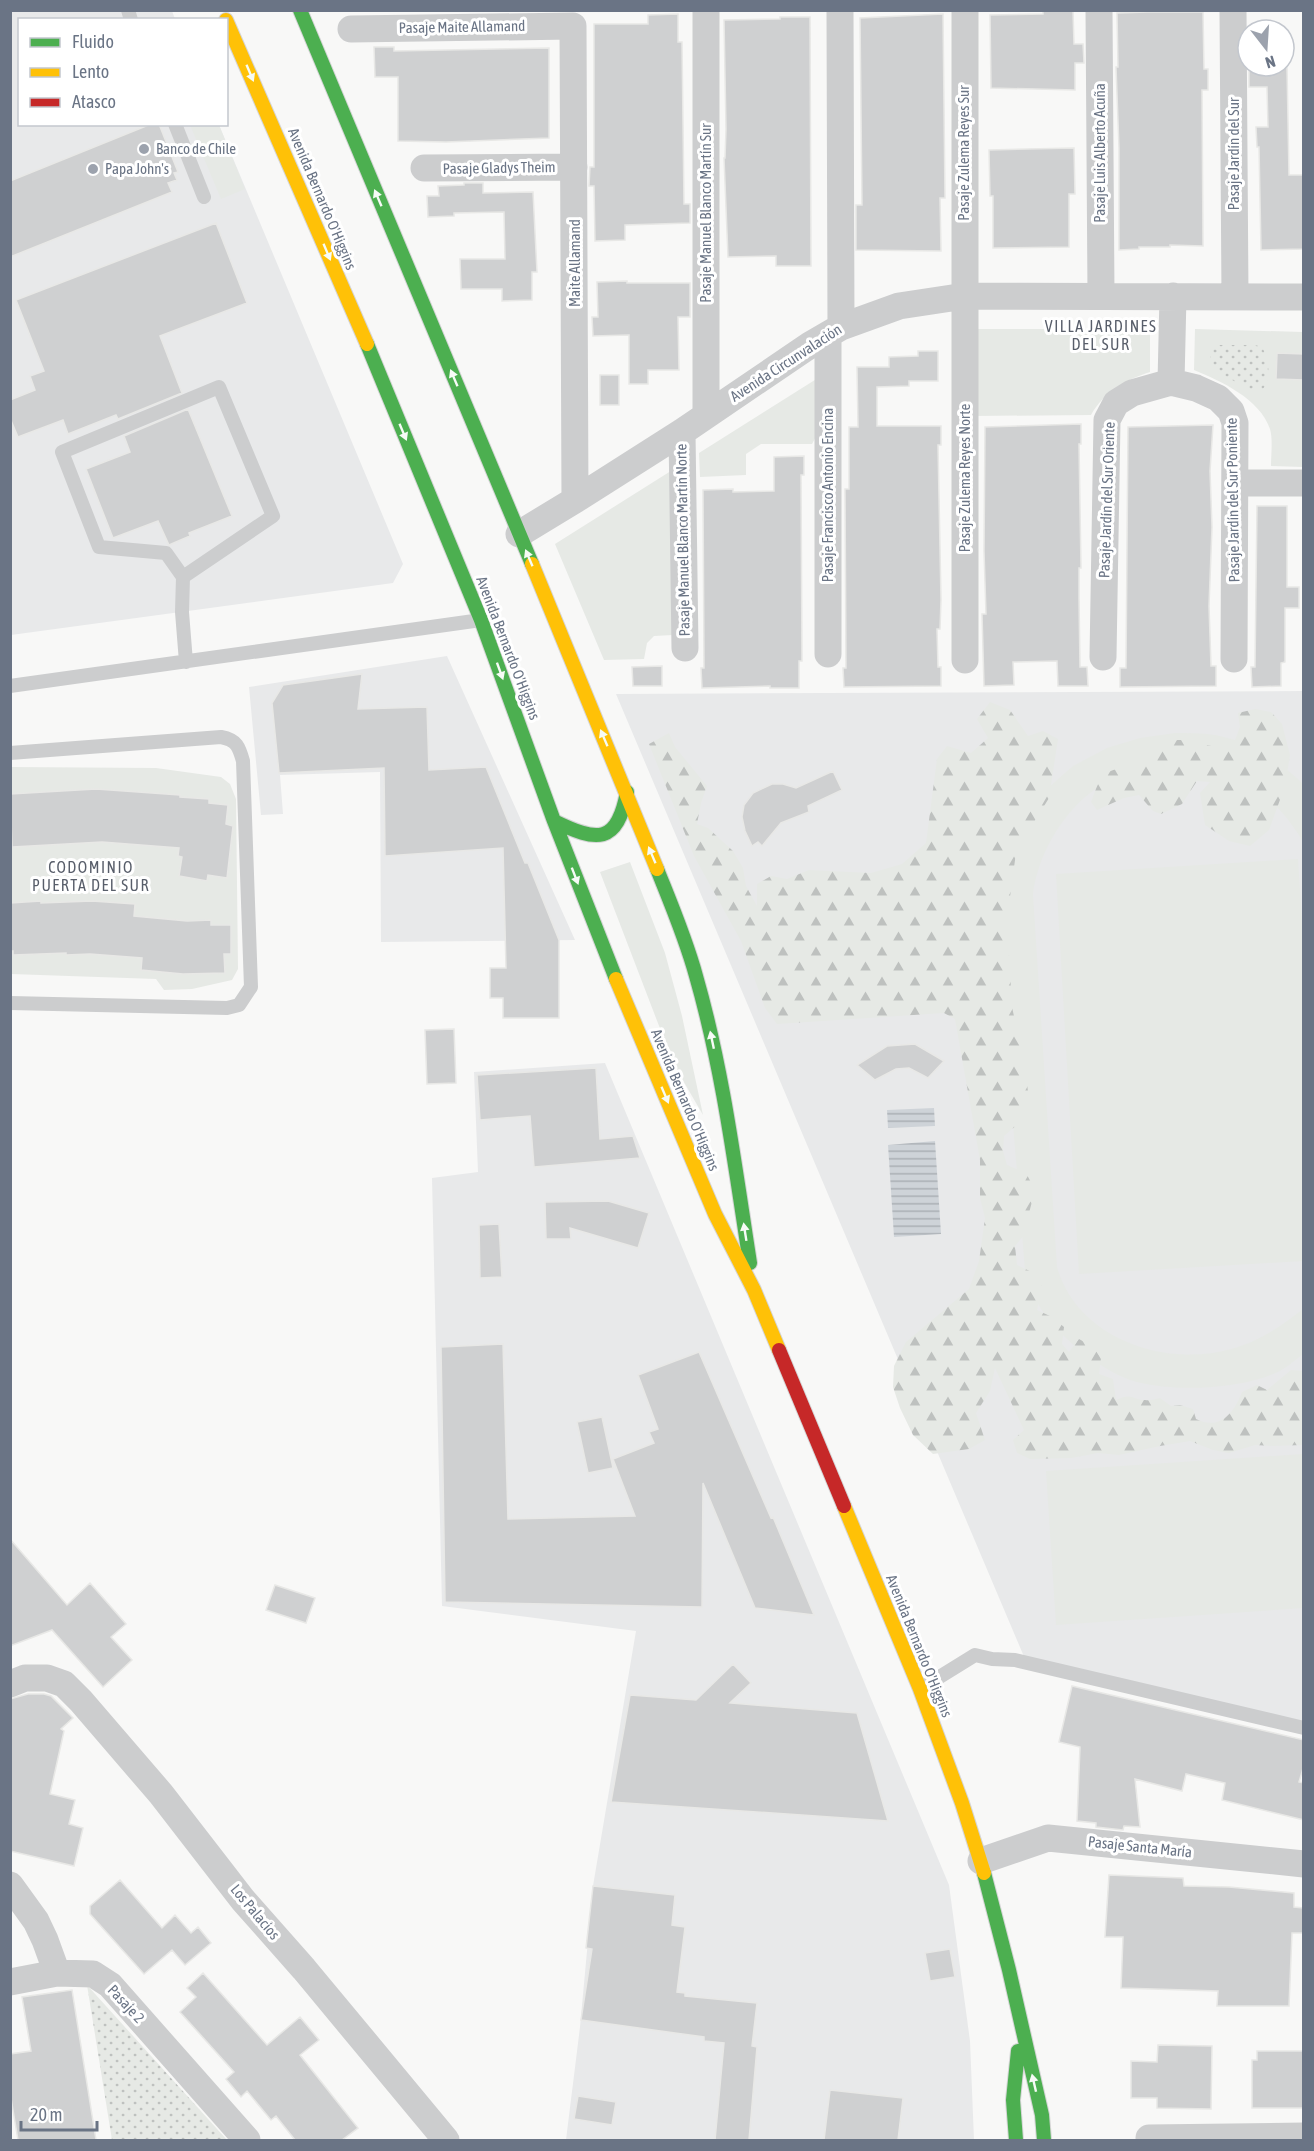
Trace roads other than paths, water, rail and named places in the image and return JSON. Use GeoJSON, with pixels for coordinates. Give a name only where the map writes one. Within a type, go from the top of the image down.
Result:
{"type":"FeatureCollection","features":[{"type":"Feature","properties":{"kind":"main road","name":"Avenida Bernardo O'Higgins"},"geometry":{"type":"LineString","coordinates":[[300,10],[627,792],[682,933],[709,1023],[719,1071],[754,1290]]}},
{"type":"Feature","properties":{"kind":"main road","name":"Avenida Bernardo O'Higgins"},"geometry":{"type":"LineString","coordinates":[[228,25],[368,347],[481,620],[554,821],[603,947],[712,1205],[754,1290],[920,1689],[981,1861],[1010,1970],[1020,2025],[1042,2115],[1044,2140]]}},
{"type":"Feature","properties":{"kind":"main road"},"geometry":{"type":"LineString","coordinates":[[554,821],[576,833],[591,836],[603,835],[614,828],[619,821],[627,792]]}},
{"type":"Feature","properties":{"kind":"main road","name":"Avenida Bernardo O'Higgins"},"geometry":{"type":"LineString","coordinates":[[1016,2140],[1013,2100],[1020,2025]]}},
{"type":"Feature","properties":{"kind":"street","name":"Pasaje Manuel Blanco Martín Sur"},"geometry":{"type":"LineString","coordinates":[[706,10],[706,415]]}},
{"type":"Feature","properties":{"kind":"street","name":"Pasaje Francisco Antonio Encina"},"geometry":{"type":"LineString","coordinates":[[828,654],[840,10]]}},
{"type":"Feature","properties":{"kind":"street","name":"Pasaje Zulema Reyes Sur"},"geometry":{"type":"LineString","coordinates":[[965,10],[965,296]]}},
{"type":"Feature","properties":{"kind":"street","name":"Pasaje Luis Alberto Acuña"},"geometry":{"type":"LineString","coordinates":[[1099,10],[1101,295]]}},
{"type":"Feature","properties":{"kind":"street","name":"Pasaje Jardín del Sur"},"geometry":{"type":"LineString","coordinates":[[1233,10],[1234,297]]}},
{"type":"Feature","properties":{"kind":"street","name":"Pasaje Maite Allamand"},"geometry":{"type":"LineString","coordinates":[[351,28],[573,26]]}},
{"type":"Feature","properties":{"kind":"street","name":"Maite Allamand"},"geometry":{"type":"LineString","coordinates":[[573,26],[575,500]]}},
{"type":"Feature","properties":{"kind":"street","name":"Pasaje Gladys Theim"},"geometry":{"type":"LineString","coordinates":[[424,168],[574,167]]}},
{"type":"Feature","properties":{"kind":"street","name":"Avenida Circunvalación"},"geometry":{"type":"LineString","coordinates":[[519,534],[682,432],[834,331],[869,315],[899,306],[965,296],[1304,297]]}},
{"type":"Feature","properties":{"kind":"street","name":"Pasaje Zulema Reyes Norte"},"geometry":{"type":"LineString","coordinates":[[965,296],[965,660]]}},
{"type":"Feature","properties":{"kind":"street"},"geometry":{"type":"LineString","coordinates":[[1171,382],[1173,296]]}},
{"type":"Feature","properties":{"kind":"street","name":"Pasaje Jardín del Sur Poniente"},"geometry":{"type":"LineString","coordinates":[[1171,382],[1196,388],[1218,398],[1231,411],[1234,423],[1234,659]]}},
{"type":"Feature","properties":{"kind":"street","name":"Pasaje Jardín del Sur Oriente"},"geometry":{"type":"LineString","coordinates":[[1103,657],[1107,420],[1116,403],[1132,393],[1171,382]]}},
{"type":"Feature","properties":{"kind":"street","name":"Pasaje Manuel Blanco Martín Norte"},"geometry":{"type":"LineString","coordinates":[[682,432],[685,648]]}},
{"type":"Feature","properties":{"kind":"street"},"geometry":{"type":"LineString","coordinates":[[1235,483],[1304,483]]}},
{"type":"Feature","properties":{"kind":"street","name":"Los Palacios"},"geometry":{"type":"LineString","coordinates":[[10,1684],[25,1678],[47,1678],[64,1684],[116,1740],[243,1900],[304,1969],[446,2140]]}},
{"type":"Feature","properties":{"kind":"street","name":"Pasaje Santa María"},"geometry":{"type":"LineString","coordinates":[[981,1861],[1048,1838],[1304,1864]]}},
{"type":"Feature","properties":{"kind":"street"},"geometry":{"type":"LineString","coordinates":[[10,1885],[40,1931],[57,1973]]}},
{"type":"Feature","properties":{"kind":"street","name":"Pasaje 2"},"geometry":{"type":"LineString","coordinates":[[10,1982],[57,1973],[93,1974],[110,1985],[247,2140]]}},
{"type":"Feature","properties":{"kind":"street"},"geometry":{"type":"LineString","coordinates":[[1149,2138],[1304,2136]]}},
{"type":"Feature","properties":{"kind":"lane"},"geometry":{"type":"LineString","coordinates":[[176,126],[204,197]]}},
{"type":"Feature","properties":{"kind":"lane"},"geometry":{"type":"LineString","coordinates":[[183,577],[273,516],[219,387],[62,452],[99,547],[166,553],[183,577],[182,612],[186,662]]}},
{"type":"Feature","properties":{"kind":"lane"},"geometry":{"type":"LineString","coordinates":[[10,686],[481,620]]}},
{"type":"Feature","properties":{"kind":"lane"},"geometry":{"type":"LineString","coordinates":[[10,753],[221,737],[231,739],[239,748],[243,761],[251,987],[239,1005],[227,1008],[10,1003]]}},
{"type":"Feature","properties":{"kind":"lane"},"geometry":{"type":"LineString","coordinates":[[920,1689],[975,1655],[992,1659],[1015,1660],[1304,1728]]}},
{"type":"Feature","properties":{"kind":"place","name":"Banco de Chile"},"geometry":{"type":"Point","coordinates":[144,149]}},
{"type":"Feature","properties":{"kind":"place","name":"Papa John's"},"geometry":{"type":"Point","coordinates":[93,169]}},
{"type":"Feature","properties":{"kind":"district","name":"VILLA JARDINES DEL SUR"},"geometry":{"type":"Point","coordinates":[1101,335]}},
{"type":"Feature","properties":{"kind":"district","name":"CODOMINIO PUERTA DEL SUR"},"geometry":{"type":"Point","coordinates":[91,876]}}]}
